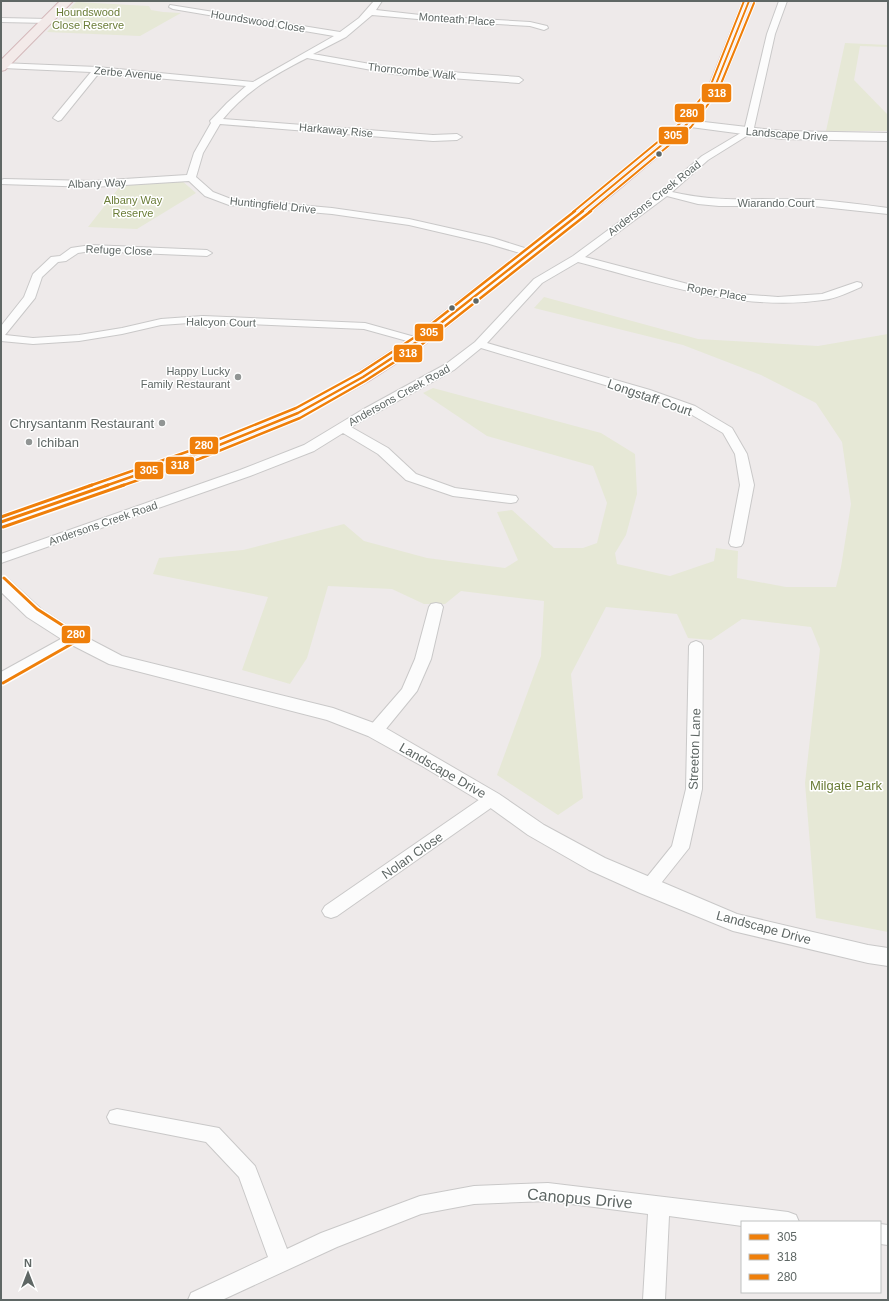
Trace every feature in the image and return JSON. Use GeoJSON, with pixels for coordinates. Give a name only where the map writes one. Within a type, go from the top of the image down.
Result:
{"type":"FeatureCollection","features":[{"type":"Feature","properties":{"kind":"main road"},"geometry":{"type":"LineString","coordinates":[[2,66],[68,1]]}},
{"type":"Feature","properties":{"kind":"main road"},"geometry":{"type":"LineString","coordinates":[[1,522],[197,454],[298,412],[362,377],[418,341],[613,187],[687,124],[714,89],[749,1]]}},
{"type":"Feature","properties":{"kind":"street"},"geometry":{"type":"LineString","coordinates":[[190,178],[192,166],[215,120],[240,94],[252,84],[343,35],[370,12],[378,1]]}},
{"type":"Feature","properties":{"kind":"street"},"geometry":{"type":"LineString","coordinates":[[748,132],[771,34],[783,1]]}},
{"type":"Feature","properties":{"kind":"street","name":"Houndswood Close"},"geometry":{"type":"LineString","coordinates":[[173,8],[343,35]]}},
{"type":"Feature","properties":{"kind":"street","name":"Monteath Place"},"geometry":{"type":"LineString","coordinates":[[370,12],[429,18],[530,24],[544,28]]}},
{"type":"Feature","properties":{"kind":"street"},"geometry":{"type":"LineString","coordinates":[[1,20],[48,21]]}},
{"type":"Feature","properties":{"kind":"street","name":"Thorncombe Walk"},"geometry":{"type":"LineString","coordinates":[[306,55],[350,64],[392,70],[519,80]]}},
{"type":"Feature","properties":{"kind":"street","name":"Zerbe Avenue"},"geometry":{"type":"LineString","coordinates":[[2,66],[97,70],[252,84]]}},
{"type":"Feature","properties":{"kind":"street"},"geometry":{"type":"LineString","coordinates":[[58,118],[97,70]]}},
{"type":"Feature","properties":{"kind":"street","name":"Harkaway Rise"},"geometry":{"type":"LineString","coordinates":[[215,120],[433,138],[457,136]]}},
{"type":"Feature","properties":{"kind":"street","name":"Landscape Drive"},"geometry":{"type":"LineString","coordinates":[[687,124],[748,132],[833,137],[888,137]]}},
{"type":"Feature","properties":{"kind":"street","name":"Andersons Creek Road"},"geometry":{"type":"LineString","coordinates":[[1,559],[245,473],[309,448],[342,427],[450,367],[479,344],[538,282],[578,258],[664,192],[705,158],[748,132]]}},
{"type":"Feature","properties":{"kind":"street","name":"Albany Way"},"geometry":{"type":"LineString","coordinates":[[4,182],[93,184],[190,178]]}},
{"type":"Feature","properties":{"kind":"street","name":"Huntingfield Drive"},"geometry":{"type":"LineString","coordinates":[[190,178],[208,194],[229,202],[332,211],[409,222],[489,240],[530,253]]}},
{"type":"Feature","properties":{"kind":"street","name":"Wiarando Court"},"geometry":{"type":"LineString","coordinates":[[664,192],[708,202],[742,204],[788,202],[818,203],[850,205],[888,211]]}},
{"type":"Feature","properties":{"kind":"street","name":"Refuge Close"},"geometry":{"type":"LineString","coordinates":[[1,333],[29,298],[37,276],[55,259],[62,259],[75,250],[91,248],[207,253]]}},
{"type":"Feature","properties":{"kind":"street","name":"Roper Place"},"geometry":{"type":"LineString","coordinates":[[578,258],[702,291],[737,297],[778,300],[824,297],[857,285]]}},
{"type":"Feature","properties":{"kind":"street","name":"Halcyon Court"},"geometry":{"type":"LineString","coordinates":[[1,338],[33,341],[79,338],[122,331],[161,322],[203,319],[365,326],[418,341]]}},
{"type":"Feature","properties":{"kind":"street","name":"Longstaff Court"},"geometry":{"type":"LineString","coordinates":[[479,344],[646,393],[691,409],[728,431],[740,454],[747,485],[736,543]]}},
{"type":"Feature","properties":{"kind":"street"},"geometry":{"type":"LineString","coordinates":[[342,427],[382,450],[411,477],[453,492],[511,499]]}},
{"type":"Feature","properties":{"kind":"street","name":"Landscape Drive"},"geometry":{"type":"LineString","coordinates":[[1,582],[34,612],[73,638],[116,660],[333,715],[375,731],[492,799],[536,830],[597,864],[648,887],[733,922],[868,954],[888,957]]}},
{"type":"Feature","properties":{"kind":"street"},"geometry":{"type":"LineString","coordinates":[[375,731],[409,691],[423,659],[436,607]]}},
{"type":"Feature","properties":{"kind":"street"},"geometry":{"type":"LineString","coordinates":[[1,679],[73,638]]}},
{"type":"Feature","properties":{"kind":"street","name":"Streeton Lane"},"geometry":{"type":"LineString","coordinates":[[648,887],[680,848],[694,789],[696,646]]}},
{"type":"Feature","properties":{"kind":"street","name":"Nolan Close"},"geometry":{"type":"LineString","coordinates":[[331,911],[492,799]]}},
{"type":"Feature","properties":{"kind":"street"},"geometry":{"type":"LineString","coordinates":[[117,1117],[212,1134],[248,1172],[281,1262]]}},
{"type":"Feature","properties":{"kind":"street","name":"Canopus Drive"},"geometry":{"type":"LineString","coordinates":[[199,1300],[329,1240],[420,1205],[474,1195],[548,1192],[780,1221]]}},
{"type":"Feature","properties":{"kind":"street"},"geometry":{"type":"LineString","coordinates":[[654,1300],[659,1205]]}},
{"type":"Feature","properties":{"kind":"green space","name":"Houndswood Close Reserve"},"geometry":{"type":"Polygon","coordinates":[[[76,2],[149,6],[151,10],[181,13],[140,36],[47,32],[76,2]]]}},
{"type":"Feature","properties":{"kind":"green space"},"geometry":{"type":"Polygon","coordinates":[[[845,43],[888,45],[888,47],[860,46],[854,80],[888,115],[888,131],[826,131],[845,43]]]}},
{"type":"Feature","properties":{"kind":"green space","name":"Albany Way Reserve"},"geometry":{"type":"Polygon","coordinates":[[[181,180],[196,193],[137,229],[88,227],[121,185],[181,180]]]}},
{"type":"Feature","properties":{"kind":"green space","name":"Milgate Park"},"geometry":{"type":"Polygon","coordinates":[[[544,297],[698,339],[818,346],[888,334],[888,932],[816,918],[805,783],[820,649],[811,627],[742,619],[711,640],[688,638],[677,614],[606,607],[571,674],[583,798],[558,815],[497,775],[541,656],[544,601],[461,591],[445,604],[424,604],[392,589],[328,586],[307,658],[290,684],[242,670],[268,597],[153,574],[159,558],[243,550],[344,524],[364,541],[427,558],[505,568],[518,560],[497,512],[512,510],[554,548],[583,548],[597,543],[607,503],[593,466],[487,436],[423,393],[433,388],[601,433],[635,454],[637,494],[626,535],[615,553],[617,564],[670,576],[714,561],[716,548],[738,551],[737,578],[786,587],[836,587],[841,567],[851,504],[842,442],[816,403],[761,375],[683,345],[534,308],[544,297]]]}},
{"type":"Feature","properties":{"kind":"transit line","name":"280"},"geometry":{"type":"LineString","coordinates":[[1,517],[195,449],[296,408],[360,373],[415,337],[610,183],[683,121],[710,87],[744,1]]}},
{"type":"Feature","properties":{"kind":"transit line","name":"305"},"geometry":{"type":"LineString","coordinates":[[1,522],[197,454],[298,413],[363,377],[418,341],[613,187],[687,124],[714,89],[749,1]]}},
{"type":"Feature","properties":{"kind":"transit line","name":"318"},"geometry":{"type":"LineString","coordinates":[[3,527],[199,459],[300,418],[365,381],[421,345],[616,191],[691,127],[718,91],[754,3]]}},
{"type":"Feature","properties":{"kind":"transit line","name":"280"},"geometry":{"type":"LineString","coordinates":[[3,683],[75,642],[78,638],[76,634],[37,609],[4,578]]}},
{"type":"Feature","properties":{"kind":"place","name":"Happy Lucky Family Restaurant"},"geometry":{"type":"Point","coordinates":[238,377]}},
{"type":"Feature","properties":{"kind":"place","name":"Chrysantanm Restaurant"},"geometry":{"type":"Point","coordinates":[162,423]}},
{"type":"Feature","properties":{"kind":"place","name":"Ichiban"},"geometry":{"type":"Point","coordinates":[29,442]}}]}
